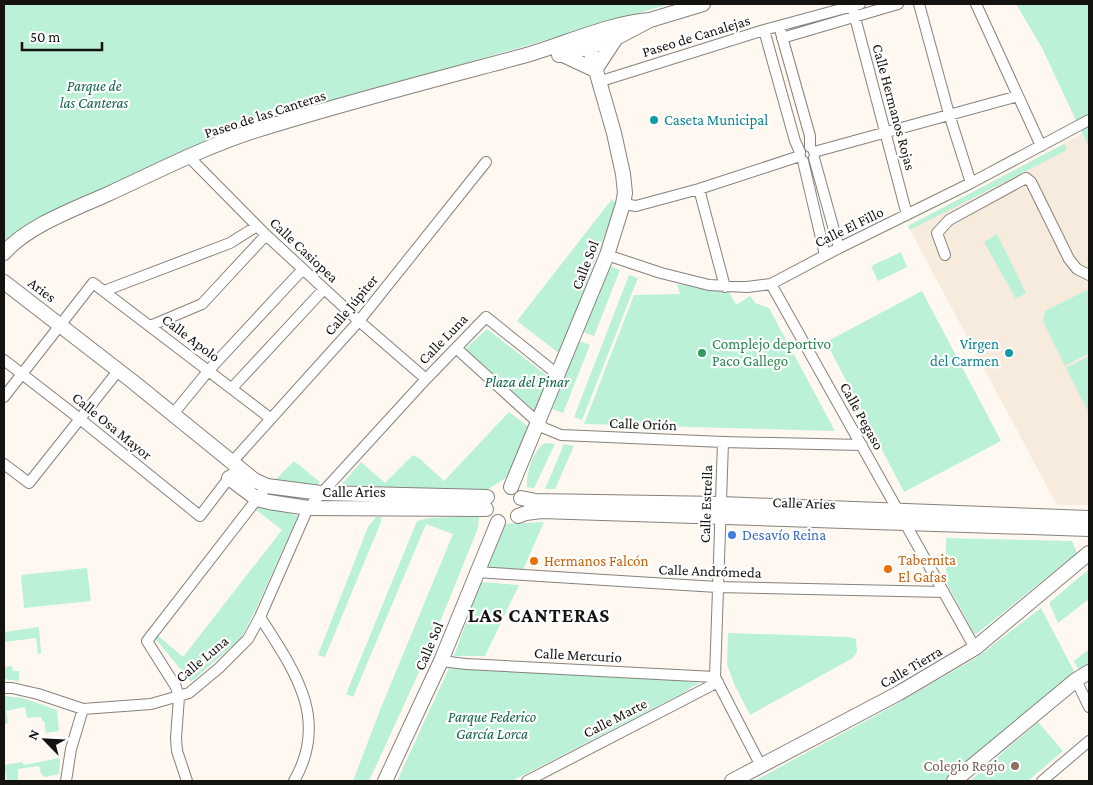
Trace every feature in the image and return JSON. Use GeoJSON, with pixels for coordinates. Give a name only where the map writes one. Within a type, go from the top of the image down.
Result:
{"type":"FeatureCollection","features":[{"type":"Feature","properties":{"kind":"street"},"geometry":{"type":"LineString","coordinates":[[560,49],[618,32],[637,21],[650,20],[702,4]]}},
{"type":"Feature","properties":{"kind":"street"},"geometry":{"type":"LineString","coordinates":[[768,46],[856,9],[898,4]]}},
{"type":"Feature","properties":{"kind":"street"},"geometry":{"type":"LineString","coordinates":[[919,4],[970,183]]}},
{"type":"Feature","properties":{"kind":"street"},"geometry":{"type":"LineString","coordinates":[[976,4],[1041,146]]}},
{"type":"Feature","properties":{"kind":"street","name":"Paseo de Canalejas"},"geometry":{"type":"LineString","coordinates":[[597,76],[778,26],[856,9]]}},
{"type":"Feature","properties":{"kind":"street","name":"Calle Hermanos Rojas"},"geometry":{"type":"LineString","coordinates":[[856,9],[907,215]]}},
{"type":"Feature","properties":{"kind":"street"},"geometry":{"type":"LineString","coordinates":[[778,26],[810,136],[807,155],[825,255]]}},
{"type":"Feature","properties":{"kind":"street"},"geometry":{"type":"LineString","coordinates":[[764,30],[794,141],[807,155],[839,248]]}},
{"type":"Feature","properties":{"kind":"street"},"geometry":{"type":"LineString","coordinates":[[589,46],[597,38],[618,32]]}},
{"type":"Feature","properties":{"kind":"street"},"geometry":{"type":"LineString","coordinates":[[560,49],[597,76],[618,32]]}},
{"type":"Feature","properties":{"kind":"street","name":"Paseo de las Canteras"},"geometry":{"type":"LineString","coordinates":[[4,253],[18,239],[30,232],[189,157],[253,132],[442,76],[579,43],[589,46]]}},
{"type":"Feature","properties":{"kind":"street","name":"Calle Sol"},"geometry":{"type":"LineString","coordinates":[[495,494],[538,422],[608,254],[623,204],[625,193],[623,174],[614,133],[589,46]]}},
{"type":"Feature","properties":{"kind":"street"},"geometry":{"type":"LineString","coordinates":[[623,204],[636,206],[699,189],[807,155],[1018,96]]}},
{"type":"Feature","properties":{"kind":"street","name":"Calle El Fillo"},"geometry":{"type":"LineString","coordinates":[[608,254],[661,273],[725,287],[771,284],[1089,120]]}},
{"type":"Feature","properties":{"kind":"street","name":"Calle Casiopea"},"geometry":{"type":"LineString","coordinates":[[189,157],[302,269],[426,380]]}},
{"type":"Feature","properties":{"kind":"street","name":"Calle Júpiter"},"geometry":{"type":"LineString","coordinates":[[200,516],[270,418],[359,321],[486,162]]}},
{"type":"Feature","properties":{"kind":"street"},"geometry":{"type":"LineString","coordinates":[[945,254],[937,233],[950,220],[1026,178],[1031,182],[1069,259],[1077,269],[1089,275]]}},
{"type":"Feature","properties":{"kind":"street"},"geometry":{"type":"LineString","coordinates":[[699,189],[725,287]]}},
{"type":"Feature","properties":{"kind":"street"},"geometry":{"type":"LineString","coordinates":[[104,291],[230,243],[257,226]]}},
{"type":"Feature","properties":{"kind":"street"},"geometry":{"type":"LineString","coordinates":[[150,326],[202,304],[266,235]]}},
{"type":"Feature","properties":{"kind":"street"},"geometry":{"type":"LineString","coordinates":[[174,414],[209,370],[302,269]]}},
{"type":"Feature","properties":{"kind":"street","name":"Aries"},"geometry":{"type":"LineString","coordinates":[[4,282],[60,325]]}},
{"type":"Feature","properties":{"kind":"street","name":"Calle Apolo"},"geometry":{"type":"LineString","coordinates":[[60,325],[93,283],[270,418]]}},
{"type":"Feature","properties":{"kind":"street","name":"Calle Pegaso"},"geometry":{"type":"LineString","coordinates":[[771,284],[975,648]]}},
{"type":"Feature","properties":{"kind":"street"},"geometry":{"type":"LineString","coordinates":[[232,388],[324,289]]}},
{"type":"Feature","properties":{"kind":"street","name":"Calle Luna"},"geometry":{"type":"LineString","coordinates":[[4,688],[38,694],[83,709],[138,706],[189,693],[248,639],[260,617],[308,508],[486,316],[557,374]]}},
{"type":"Feature","properties":{"kind":"street"},"geometry":{"type":"LineString","coordinates":[[4,397],[60,325]]}},
{"type":"Feature","properties":{"kind":"street","name":"Calle Aries"},"geometry":{"type":"LineString","coordinates":[[60,325],[174,414],[233,469],[257,499],[308,508],[495,494]]}},
{"type":"Feature","properties":{"kind":"street","name":"Calle Orión"},"geometry":{"type":"LineString","coordinates":[[456,348],[550,432],[562,435],[723,442],[862,445]]}},
{"type":"Feature","properties":{"kind":"street","name":"Calle Osa Mayor"},"geometry":{"type":"LineString","coordinates":[[4,360],[200,516]]}},
{"type":"Feature","properties":{"kind":"street"},"geometry":{"type":"LineString","coordinates":[[4,464],[28,484],[118,371]]}},
{"type":"Feature","properties":{"kind":"street","name":"Calle Estrella"},"geometry":{"type":"LineString","coordinates":[[723,442],[717,587],[716,679],[761,766]]}},
{"type":"Feature","properties":{"kind":"street","name":"Calle Aries"},"geometry":{"type":"LineString","coordinates":[[233,469],[266,486],[321,493],[495,494]]}},
{"type":"Feature","properties":{"kind":"street"},"geometry":{"type":"LineString","coordinates":[[187,781],[177,751],[179,697],[176,688],[146,641],[266,486]]}},
{"type":"Feature","properties":{"kind":"street"},"geometry":{"type":"LineString","coordinates":[[519,493],[521,498],[522,507],[518,516],[509,522],[498,522],[491,517],[495,494],[519,493]]}},
{"type":"Feature","properties":{"kind":"street","name":"Calle Aries"},"geometry":{"type":"LineString","coordinates":[[521,498],[536,501],[721,510],[901,516],[1089,518]]}},
{"type":"Feature","properties":{"kind":"street","name":"Calle Aries"},"geometry":{"type":"LineString","coordinates":[[518,516],[542,511],[721,510]]}},
{"type":"Feature","properties":{"kind":"street","name":"Calle Aries"},"geometry":{"type":"LineString","coordinates":[[901,516],[1089,529]]}},
{"type":"Feature","properties":{"kind":"street","name":"Calle Sol"},"geometry":{"type":"LineString","coordinates":[[385,781],[441,661],[498,522]]}},
{"type":"Feature","properties":{"kind":"street"},"geometry":{"type":"LineString","coordinates":[[1068,528],[1083,534],[1089,553]]}},
{"type":"Feature","properties":{"kind":"street","name":"Calle Tierra"},"geometry":{"type":"LineString","coordinates":[[732,781],[899,693],[975,648],[1089,553]]}},
{"type":"Feature","properties":{"kind":"street","name":"Calle Andrómeda"},"geometry":{"type":"LineString","coordinates":[[476,572],[717,587],[944,592]]}},
{"type":"Feature","properties":{"kind":"street"},"geometry":{"type":"LineString","coordinates":[[260,617],[292,670],[308,710],[310,731],[308,747],[294,781]]}},
{"type":"Feature","properties":{"kind":"street","name":"Calle Mercurio"},"geometry":{"type":"LineString","coordinates":[[441,661],[716,679]]}},
{"type":"Feature","properties":{"kind":"street"},"geometry":{"type":"LineString","coordinates":[[954,781],[1076,680],[1089,672]]}},
{"type":"Feature","properties":{"kind":"street","name":"Calle Marte"},"geometry":{"type":"LineString","coordinates":[[526,781],[716,679]]}},
{"type":"Feature","properties":{"kind":"street"},"geometry":{"type":"LineString","coordinates":[[1076,680],[1089,707]]}},
{"type":"Feature","properties":{"kind":"street"},"geometry":{"type":"LineString","coordinates":[[66,781],[71,749],[83,709]]}},
{"type":"Feature","properties":{"kind":"street"},"geometry":{"type":"LineString","coordinates":[[1042,781],[1089,741]]}},
{"type":"Feature","properties":{"kind":"shaded area"},"geometry":{"type":"Polygon","coordinates":[[[1082,134],[1089,148],[1089,505],[1057,505],[908,226],[1082,134]]]}},
{"type":"Feature","properties":{"kind":"green space","name":"Parque de las Canteras"},"geometry":{"type":"Polygon","coordinates":[[[4,4],[670,4],[228,132],[46,215],[18,231],[4,246],[4,4]]]}},
{"type":"Feature","properties":{"kind":"green space"},"geometry":{"type":"Polygon","coordinates":[[[1016,4],[1089,4],[1089,148],[1042,48],[1016,4]]]}},
{"type":"Feature","properties":{"kind":"green space"},"geometry":{"type":"Polygon","coordinates":[[[1064,144],[1067,150],[910,230],[908,226],[1064,144]]]}},
{"type":"Feature","properties":{"kind":"green space"},"geometry":{"type":"Polygon","coordinates":[[[612,199],[616,204],[560,354],[517,321],[612,199]]]}},
{"type":"Feature","properties":{"kind":"green space"},"geometry":{"type":"Polygon","coordinates":[[[997,234],[1026,293],[1016,299],[984,242],[997,234]]]}},
{"type":"Feature","properties":{"kind":"green space"},"geometry":{"type":"Polygon","coordinates":[[[901,252],[907,267],[878,281],[871,266],[901,252]]]}},
{"type":"Feature","properties":{"kind":"green space"},"geometry":{"type":"Polygon","coordinates":[[[610,266],[620,270],[594,336],[583,332],[610,266]]]}},
{"type":"Feature","properties":{"kind":"green space"},"geometry":{"type":"Polygon","coordinates":[[[629,275],[638,278],[582,420],[574,417],[629,275]]]}},
{"type":"Feature","properties":{"kind":"green space","name":"Complejo deportivo Paco Gallego"},"geometry":{"type":"Polygon","coordinates":[[[677,284],[729,292],[736,305],[750,296],[755,303],[769,308],[835,431],[584,424],[634,295],[680,294],[677,284]]]}},
{"type":"Feature","properties":{"kind":"green space"},"geometry":{"type":"Polygon","coordinates":[[[1089,289],[1089,353],[1065,366],[1043,321],[1045,311],[1089,289]]]}},
{"type":"Feature","properties":{"kind":"green space"},"geometry":{"type":"Polygon","coordinates":[[[922,291],[1001,441],[904,492],[826,342],[922,291]]]}},
{"type":"Feature","properties":{"kind":"green space","name":"Plaza del Pinar"},"geometry":{"type":"Polygon","coordinates":[[[487,329],[550,378],[535,412],[465,349],[487,329]]]}},
{"type":"Feature","properties":{"kind":"green space"},"geometry":{"type":"Polygon","coordinates":[[[579,341],[590,345],[563,413],[552,409],[579,341]]]}},
{"type":"Feature","properties":{"kind":"green space"},"geometry":{"type":"Polygon","coordinates":[[[1089,356],[1089,413],[1066,368],[1089,356]]]}},
{"type":"Feature","properties":{"kind":"green space"},"geometry":{"type":"Polygon","coordinates":[[[509,412],[529,427],[509,476],[485,491],[445,492],[341,485],[361,462],[385,483],[413,455],[444,481],[509,412]]]}},
{"type":"Feature","properties":{"kind":"green space"},"geometry":{"type":"Polygon","coordinates":[[[545,443],[555,444],[534,488],[527,487],[531,463],[537,451],[545,443]]]}},
{"type":"Feature","properties":{"kind":"green space"},"geometry":{"type":"Polygon","coordinates":[[[564,444],[574,446],[555,489],[545,489],[564,444]]]}},
{"type":"Feature","properties":{"kind":"green space"},"geometry":{"type":"Polygon","coordinates":[[[294,461],[320,482],[316,486],[272,483],[294,461]]]}},
{"type":"Feature","properties":{"kind":"green space"},"geometry":{"type":"Polygon","coordinates":[[[259,505],[298,516],[241,638],[191,682],[154,637],[156,634],[183,657],[282,530],[255,509],[259,505]]]}},
{"type":"Feature","properties":{"kind":"green space"},"geometry":{"type":"Polygon","coordinates":[[[376,517],[381,517],[381,522],[325,657],[318,655],[368,527],[376,517]]]}},
{"type":"Feature","properties":{"kind":"green space"},"geometry":{"type":"Polygon","coordinates":[[[479,517],[478,528],[425,659],[369,781],[353,781],[380,710],[453,534],[426,524],[353,697],[346,694],[417,521],[429,518],[479,517]]]}},
{"type":"Feature","properties":{"kind":"green space"},"geometry":{"type":"Polygon","coordinates":[[[544,522],[523,570],[488,568],[503,524],[544,522]]]}},
{"type":"Feature","properties":{"kind":"green space"},"geometry":{"type":"Polygon","coordinates":[[[946,538],[1072,541],[1077,553],[975,635],[946,582],[946,538]]]}},
{"type":"Feature","properties":{"kind":"green space"},"geometry":{"type":"Polygon","coordinates":[[[87,568],[91,601],[24,608],[21,575],[87,568]]]}},
{"type":"Feature","properties":{"kind":"green space"},"geometry":{"type":"Polygon","coordinates":[[[1089,569],[1089,599],[1058,623],[1049,603],[1089,569]]]}},
{"type":"Feature","properties":{"kind":"green space"},"geometry":{"type":"Polygon","coordinates":[[[481,582],[519,585],[485,656],[454,656],[481,582]]]}},
{"type":"Feature","properties":{"kind":"green space"},"geometry":{"type":"Polygon","coordinates":[[[1041,608],[1075,673],[946,781],[754,781],[886,710],[976,658],[1041,608]]]}},
{"type":"Feature","properties":{"kind":"green space"},"geometry":{"type":"Polygon","coordinates":[[[39,627],[41,653],[38,654],[36,638],[4,642],[4,632],[39,627]]]}},
{"type":"Feature","properties":{"kind":"green space"},"geometry":{"type":"Polygon","coordinates":[[[728,633],[850,637],[856,639],[857,652],[853,658],[750,715],[735,686],[727,665],[728,633]]]}},
{"type":"Feature","properties":{"kind":"green space"},"geometry":{"type":"Polygon","coordinates":[[[1089,649],[1089,663],[1078,669],[1074,661],[1089,649]]]}},
{"type":"Feature","properties":{"kind":"green space"},"geometry":{"type":"Polygon","coordinates":[[[12,666],[13,671],[19,671],[19,681],[4,679],[4,667],[12,666]]]}},
{"type":"Feature","properties":{"kind":"green space","name":"Parque Federico García Lorca"},"geometry":{"type":"Polygon","coordinates":[[[449,668],[677,680],[699,683],[512,781],[397,781],[449,668]]]}},
{"type":"Feature","properties":{"kind":"green space"},"geometry":{"type":"Polygon","coordinates":[[[4,696],[23,698],[57,710],[59,731],[46,733],[44,721],[42,721],[41,717],[27,718],[25,707],[6,711],[8,723],[4,724],[4,696]]]}},
{"type":"Feature","properties":{"kind":"green space","name":"Colegio Regio"},"geometry":{"type":"Polygon","coordinates":[[[1038,722],[1063,751],[1028,781],[970,781],[1038,722]]]}},
{"type":"Feature","properties":{"kind":"green space"},"geometry":{"type":"Polygon","coordinates":[[[59,758],[59,774],[45,777],[41,774],[39,766],[18,769],[18,781],[7,781],[4,765],[22,762],[24,765],[59,758]]]}},
{"type":"Feature","properties":{"kind":"place","name":"Caseta Municipal"},"geometry":{"type":"Point","coordinates":[654,120]}},
{"type":"Feature","properties":{"kind":"place","name":"Complejo deportivo Paco Gallego"},"geometry":{"type":"Point","coordinates":[702,353]}},
{"type":"Feature","properties":{"kind":"place","name":"Virgen del Carmen"},"geometry":{"type":"Point","coordinates":[1009,353]}},
{"type":"Feature","properties":{"kind":"place","name":"Desavío Reina"},"geometry":{"type":"Point","coordinates":[732,535]}},
{"type":"Feature","properties":{"kind":"place","name":"Hermanos Falcón"},"geometry":{"type":"Point","coordinates":[534,561]}},
{"type":"Feature","properties":{"kind":"place","name":"Tabernita El Gafas"},"geometry":{"type":"Point","coordinates":[888,569]}},
{"type":"Feature","properties":{"kind":"place","name":"Colegio Regio"},"geometry":{"type":"Point","coordinates":[1015,766]}},
{"type":"Feature","properties":{"kind":"district","name":"LAS CANTERAS"},"geometry":{"type":"Point","coordinates":[539,615]}}]}
